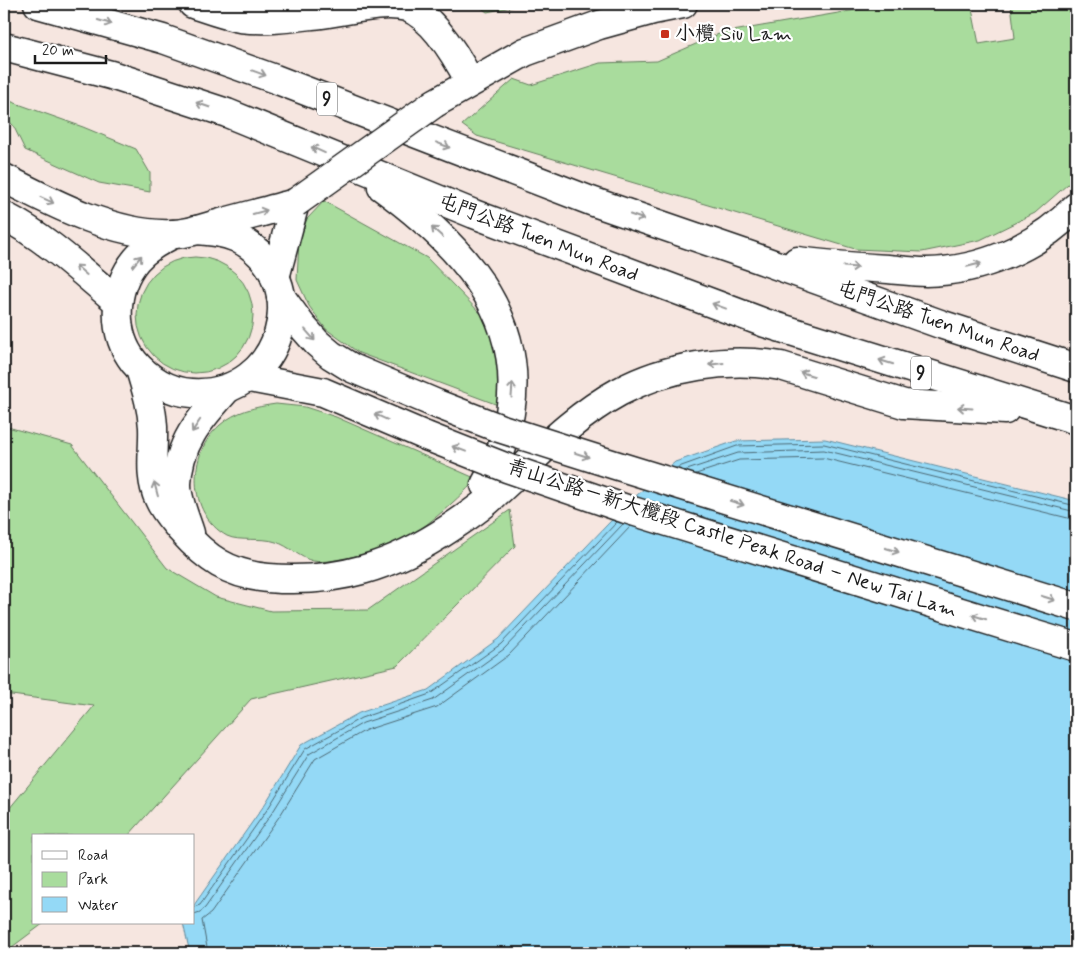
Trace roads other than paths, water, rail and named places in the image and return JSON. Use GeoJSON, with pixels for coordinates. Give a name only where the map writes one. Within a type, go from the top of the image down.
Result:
{"type":"FeatureCollection","features":[{"type":"Feature","properties":{"kind":"main road","name":"屯門公路 Tuen Mun Road"},"geometry":{"type":"LineString","coordinates":[[38,4],[173,42],[275,79],[591,201],[943,325],[1076,368]]}},
{"type":"Feature","properties":{"kind":"main road"},"geometry":{"type":"LineString","coordinates":[[192,4],[240,18],[263,19],[314,15],[372,5],[392,4],[405,7],[415,12],[436,31],[450,49],[470,82]]}},
{"type":"Feature","properties":{"kind":"main road"},"geometry":{"type":"LineString","coordinates":[[238,384],[206,394],[183,393],[159,384],[140,369],[126,350],[120,335],[118,302],[124,280],[136,260],[153,245],[185,232],[295,203],[435,103],[525,52],[608,22],[683,4]]}},
{"type":"Feature","properties":{"kind":"main road","name":"屯門公路 Tuen Mun Road"},"geometry":{"type":"LineString","coordinates":[[4,47],[111,75],[166,92],[282,134],[354,166],[565,249],[765,323],[1076,420]]}},
{"type":"Feature","properties":{"kind":"main road"},"geometry":{"type":"LineString","coordinates":[[354,166],[402,202],[444,238],[470,268],[486,290],[498,315],[512,362],[513,386],[511,408],[504,442],[497,462],[479,495],[458,518],[436,537]]}},
{"type":"Feature","properties":{"kind":"main road"},"geometry":{"type":"LineString","coordinates":[[4,178],[71,211],[137,232],[217,232],[237,238],[253,249],[267,265],[278,287]]}},
{"type":"Feature","properties":{"kind":"main road"},"geometry":{"type":"LineString","coordinates":[[193,543],[180,504],[177,484],[180,465],[190,433],[199,421],[238,384],[263,364],[276,343],[282,320],[278,287],[295,203]]}},
{"type":"Feature","properties":{"kind":"main road"},"geometry":{"type":"LineString","coordinates":[[751,256],[836,266],[926,272],[958,269],[988,262],[1020,249],[1047,232],[1076,207]]}},
{"type":"Feature","properties":{"kind":"main road"},"geometry":{"type":"LineString","coordinates":[[4,216],[37,235],[118,302]]}},
{"type":"Feature","properties":{"kind":"main road","name":"青山公路－新大欖段 Castle Peak Road – New Tai Lam"},"geometry":{"type":"LineString","coordinates":[[278,287],[302,326],[331,355],[352,368],[437,404],[499,428],[590,457],[1076,607]]}},
{"type":"Feature","properties":{"kind":"main road"},"geometry":{"type":"LineString","coordinates":[[140,369],[151,408],[154,482],[158,497],[167,513],[206,555],[230,570],[263,577],[308,579],[353,573],[376,567],[409,553],[436,537],[492,497],[562,432],[592,409],[620,391],[655,377],[688,368],[719,363],[765,363],[781,366],[904,404],[1049,413]]}},
{"type":"Feature","properties":{"kind":"main road","name":"青山公路－新大欖段 Castle Peak Road – New Tai Lam"},"geometry":{"type":"LineString","coordinates":[[238,384],[322,392],[507,468],[598,500],[1076,647]]}},
{"type":"Feature","properties":{"kind":"water"},"geometry":{"type":"Polygon","coordinates":[[[825,439],[1076,501],[1076,953],[190,953],[183,924],[195,924],[195,904],[265,804],[301,745],[359,713],[428,690],[498,639],[629,502],[675,462],[736,441],[825,439]]]}},
{"type":"Feature","properties":{"kind":"place","name":"小欖 Siu Lam"},"geometry":{"type":"Point","coordinates":[665,34]}}]}
